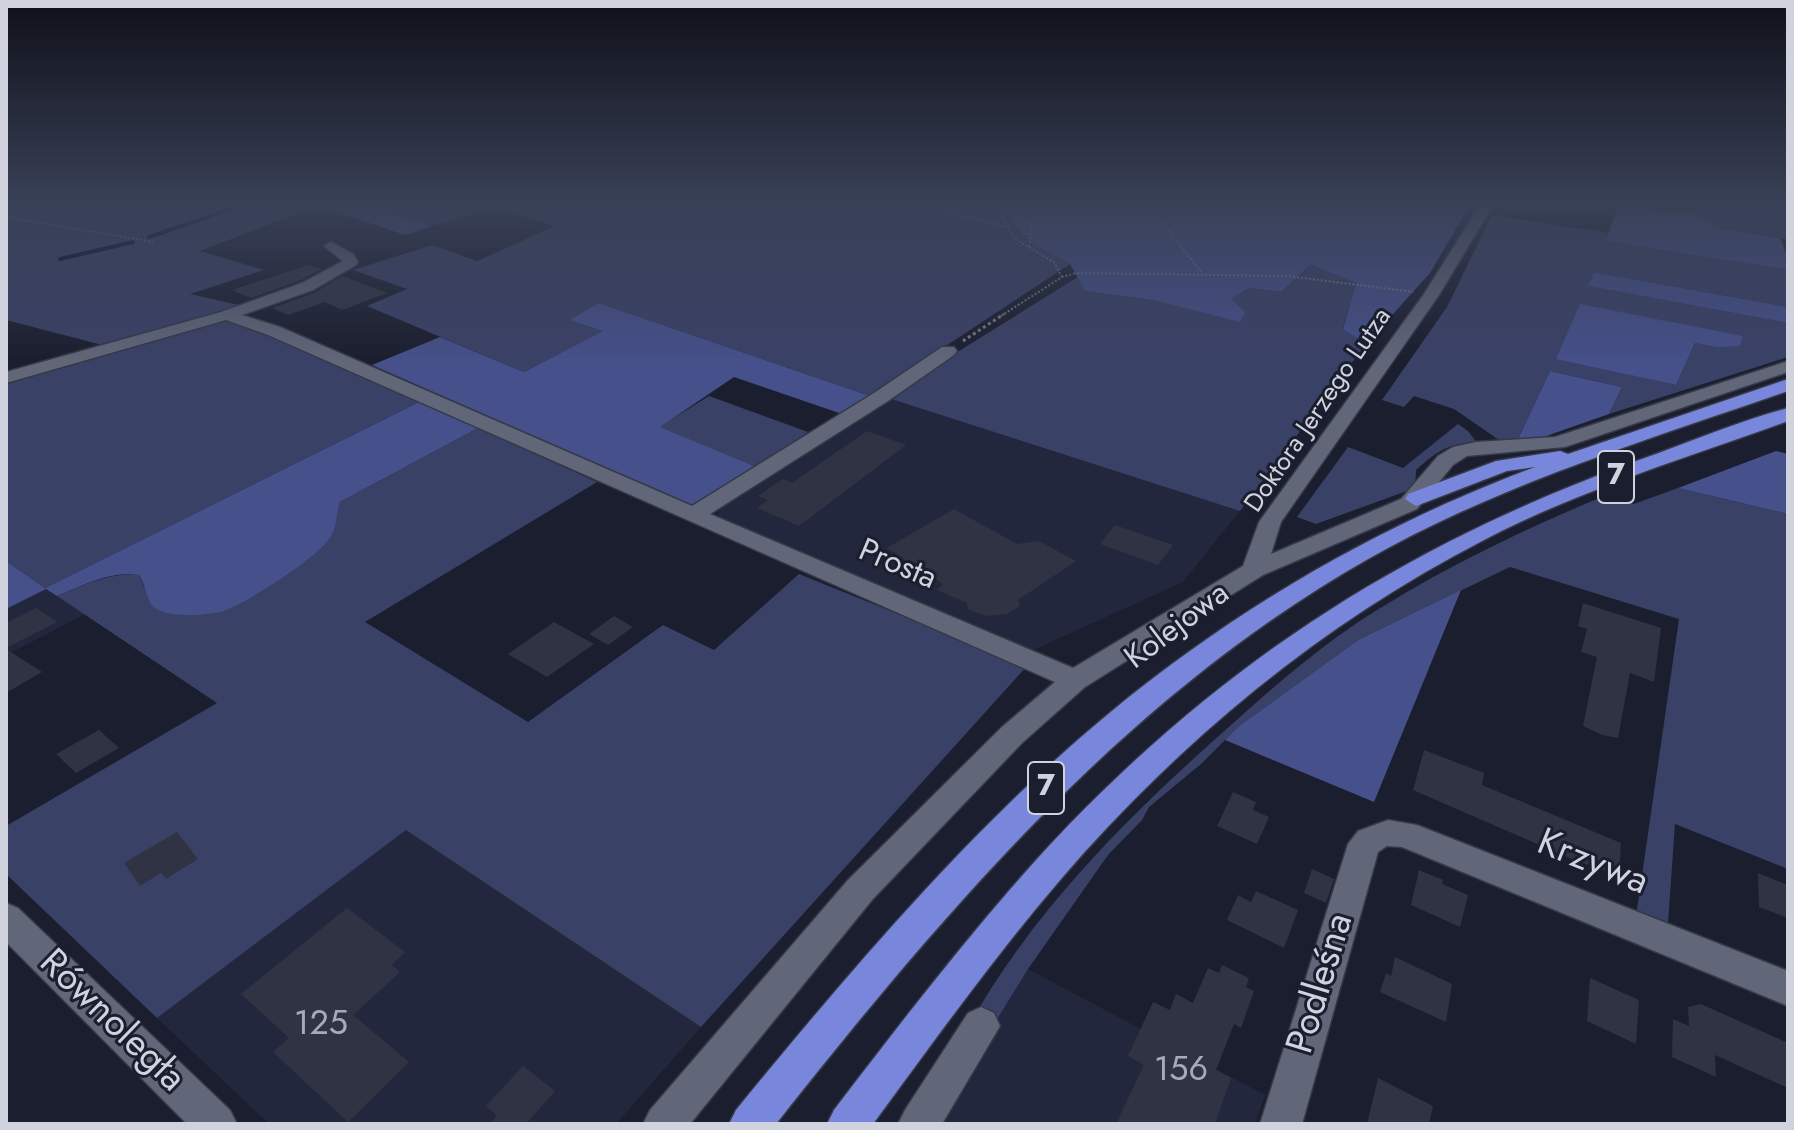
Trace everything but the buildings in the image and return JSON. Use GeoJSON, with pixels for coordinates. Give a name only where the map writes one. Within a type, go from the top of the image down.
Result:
{"type":"FeatureCollection","features":[{"type":"Feature","properties":{"kind":"highway","name":"Kolejowa"},"geometry":{"type":"LineString","coordinates":[[750,1124],[840,1011],[960,874],[1081,756],[1180,671],[1303,587],[1376,545],[1572,449],[1788,385]]}},
{"type":"Feature","properties":{"kind":"highway","name":"7"},"geometry":{"type":"LineString","coordinates":[[848,1124],[957,980],[1052,866],[1177,742],[1297,643],[1378,589],[1478,534],[1578,492],[1788,414]]}},
{"type":"Feature","properties":{"kind":"highway"},"geometry":{"type":"LineString","coordinates":[[1416,499],[1491,468],[1572,449]]}},
{"type":"Feature","properties":{"kind":"street"},"geometry":{"type":"LineString","coordinates":[[6,378],[227,315],[319,283],[351,262],[346,258]]}},
{"type":"Feature","properties":{"kind":"street","name":"Doktora Jerzego Lutza"},"geometry":{"type":"LineString","coordinates":[[1254,570],[1270,522],[1431,295],[1454,258]]}},
{"type":"Feature","properties":{"kind":"street","name":"Prosta"},"geometry":{"type":"LineString","coordinates":[[227,315],[256,323],[1075,680]]}},
{"type":"Feature","properties":{"kind":"street"},"geometry":{"type":"LineString","coordinates":[[693,515],[881,397],[948,351]]}},
{"type":"Feature","properties":{"kind":"street"},"geometry":{"type":"LineString","coordinates":[[1572,449],[1788,366]]}},
{"type":"Feature","properties":{"kind":"street","name":"Kolejowa"},"geometry":{"type":"LineString","coordinates":[[664,1124],[860,890],[1012,735],[1075,680],[1254,570],[1416,499],[1425,481],[1442,460],[1456,452],[1470,447],[1572,449]]}},
{"type":"Feature","properties":{"kind":"street","name":"Krzywa"},"geometry":{"type":"LineString","coordinates":[[1364,844],[1376,835],[1388,832],[1406,834],[1788,989]]}},
{"type":"Feature","properties":{"kind":"street","name":"Podleśna"},"geometry":{"type":"LineString","coordinates":[[1281,1124],[1364,844]]}},
{"type":"Feature","properties":{"kind":"street","name":"Równoległa"},"geometry":{"type":"LineString","coordinates":[[6,919],[216,1124]]}},
{"type":"Feature","properties":{"kind":"street"},"geometry":{"type":"LineString","coordinates":[[919,1124],[981,1026]]}},
{"type":"Feature","properties":{"kind":"path"},"geometry":{"type":"LineString","coordinates":[[1047,258],[1054,262],[1062,277]]}},
{"type":"Feature","properties":{"kind":"path"},"geometry":{"type":"LineString","coordinates":[[1190,258],[1201,272]]}},
{"type":"Feature","properties":{"kind":"path"},"geometry":{"type":"LineString","coordinates":[[948,351],[1062,277],[1076,273],[1201,272],[1322,276],[1431,295]]}},
{"type":"Feature","properties":{"kind":"shaded area"},"geometry":{"type":"Polygon","coordinates":[[[6,258],[223,258],[264,270],[190,294],[244,306],[106,346],[6,320],[6,258]]]}},
{"type":"Feature","properties":{"kind":"shaded area"},"geometry":{"type":"Polygon","coordinates":[[[392,258],[468,258],[477,261],[484,258],[1058,258],[1070,264],[870,396],[599,303],[604,331],[524,372],[367,306],[407,289],[353,270],[392,258]]]}},
{"type":"Feature","properties":{"kind":"shaded area"},"geometry":{"type":"Polygon","coordinates":[[[1058,258],[1439,258],[1430,273],[1366,344],[1343,329],[1356,283],[1310,265],[1281,292],[1249,288],[1231,299],[1245,312],[1240,322],[1158,301],[1085,291],[1070,264],[1058,258]]]}},
{"type":"Feature","properties":{"kind":"shaded area"},"geometry":{"type":"Polygon","coordinates":[[[1471,258],[1711,258],[1788,270],[1788,307],[1594,272],[1589,286],[1788,323],[1788,357],[1609,414],[1622,387],[1550,371],[1518,439],[1502,442],[1454,409],[1414,396],[1404,407],[1382,400],[1447,307],[1471,258]],[[1743,336],[1556,358],[1676,385],[1695,343],[1715,347],[1743,336]]]}},
{"type":"Feature","properties":{"kind":"shaded area"},"geometry":{"type":"Polygon","coordinates":[[[1711,258],[1788,258],[1788,270],[1711,258]]]}},
{"type":"Feature","properties":{"kind":"shaded area"},"geometry":{"type":"Polygon","coordinates":[[[1310,265],[1356,283],[1343,328],[1366,344],[1240,511],[885,397],[1078,277],[1085,291],[1158,301],[1230,299],[1249,288],[1281,292],[1310,265]]]}},
{"type":"Feature","properties":{"kind":"shaded area"},"geometry":{"type":"Polygon","coordinates":[[[1594,272],[1788,307],[1788,323],[1588,286],[1594,272]]]}},
{"type":"Feature","properties":{"kind":"shaded area"},"geometry":{"type":"Polygon","coordinates":[[[599,303],[870,396],[842,414],[734,377],[660,427],[757,467],[691,506],[372,365],[440,337],[524,372],[603,331],[570,320],[599,303]]]}},
{"type":"Feature","properties":{"kind":"shaded area"},"geometry":{"type":"Polygon","coordinates":[[[1580,304],[1743,336],[1740,346],[1715,347],[1695,343],[1676,385],[1556,359],[1580,304]]]}},
{"type":"Feature","properties":{"kind":"shaded area"},"geometry":{"type":"Polygon","coordinates":[[[242,321],[419,402],[45,588],[6,561],[6,380],[205,323],[242,321]]]}},
{"type":"Feature","properties":{"kind":"shaded area"},"geometry":{"type":"Polygon","coordinates":[[[1550,371],[1622,387],[1609,414],[1535,440],[1518,439],[1550,371]]]}},
{"type":"Feature","properties":{"kind":"shaded area"},"geometry":{"type":"Polygon","coordinates":[[[709,396],[808,432],[757,467],[659,427],[709,396]]]}},
{"type":"Feature","properties":{"kind":"shaded area"},"geometry":{"type":"Polygon","coordinates":[[[885,397],[1240,511],[1183,582],[1031,651],[719,517],[718,506],[885,397]]]}},
{"type":"Feature","properties":{"kind":"shaded area"},"geometry":{"type":"Polygon","coordinates":[[[419,402],[478,428],[340,502],[335,528],[327,542],[295,569],[239,604],[212,613],[166,613],[151,604],[139,575],[128,574],[97,580],[57,596],[46,589],[6,609],[6,561],[45,588],[419,402]]]}},
{"type":"Feature","properties":{"kind":"shaded area"},"geometry":{"type":"Polygon","coordinates":[[[1458,424],[1477,443],[1451,446],[1430,458],[1416,470],[1415,488],[1316,524],[1297,517],[1348,447],[1403,468],[1458,424]]]}},
{"type":"Feature","properties":{"kind":"shaded area"},"geometry":{"type":"Polygon","coordinates":[[[478,428],[597,482],[365,622],[528,722],[663,625],[714,650],[799,574],[1027,666],[701,1027],[406,830],[157,1018],[6,874],[6,826],[217,703],[57,596],[107,577],[139,575],[152,605],[227,610],[301,564],[326,543],[340,502],[478,428]]]}},
{"type":"Feature","properties":{"kind":"shaded area"},"geometry":{"type":"Polygon","coordinates":[[[1776,451],[1788,454],[1788,514],[1678,488],[1776,451]]]}},
{"type":"Feature","properties":{"kind":"shaded area"},"geometry":{"type":"Polygon","coordinates":[[[1678,488],[1788,514],[1788,869],[1675,824],[1668,923],[1637,910],[1679,619],[1510,567],[1358,640],[1239,726],[1201,764],[1149,807],[1142,820],[1108,855],[1028,969],[996,1021],[978,1010],[1031,931],[1093,858],[1195,758],[1338,636],[1433,577],[1579,507],[1609,494],[1634,504],[1678,488]]]}},
{"type":"Feature","properties":{"kind":"shaded area"},"geometry":{"type":"Polygon","coordinates":[[[46,589],[86,614],[6,655],[6,609],[46,589]]]}},
{"type":"Feature","properties":{"kind":"shaded area"},"geometry":{"type":"Polygon","coordinates":[[[1461,590],[1374,802],[1225,740],[1239,726],[1358,640],[1461,590]]]}},
{"type":"Feature","properties":{"kind":"shaded area"},"geometry":{"type":"Polygon","coordinates":[[[406,830],[701,1027],[616,1124],[269,1124],[157,1018],[406,830]]]}},
{"type":"Feature","properties":{"kind":"shaded area"},"geometry":{"type":"Polygon","coordinates":[[[1028,969],[1265,1095],[1255,1124],[933,1124],[1028,969]]]}},
{"type":"Feature","properties":{"kind":"waterway"},"geometry":{"type":"LineString","coordinates":[[60,259],[65,258]]}}]}
